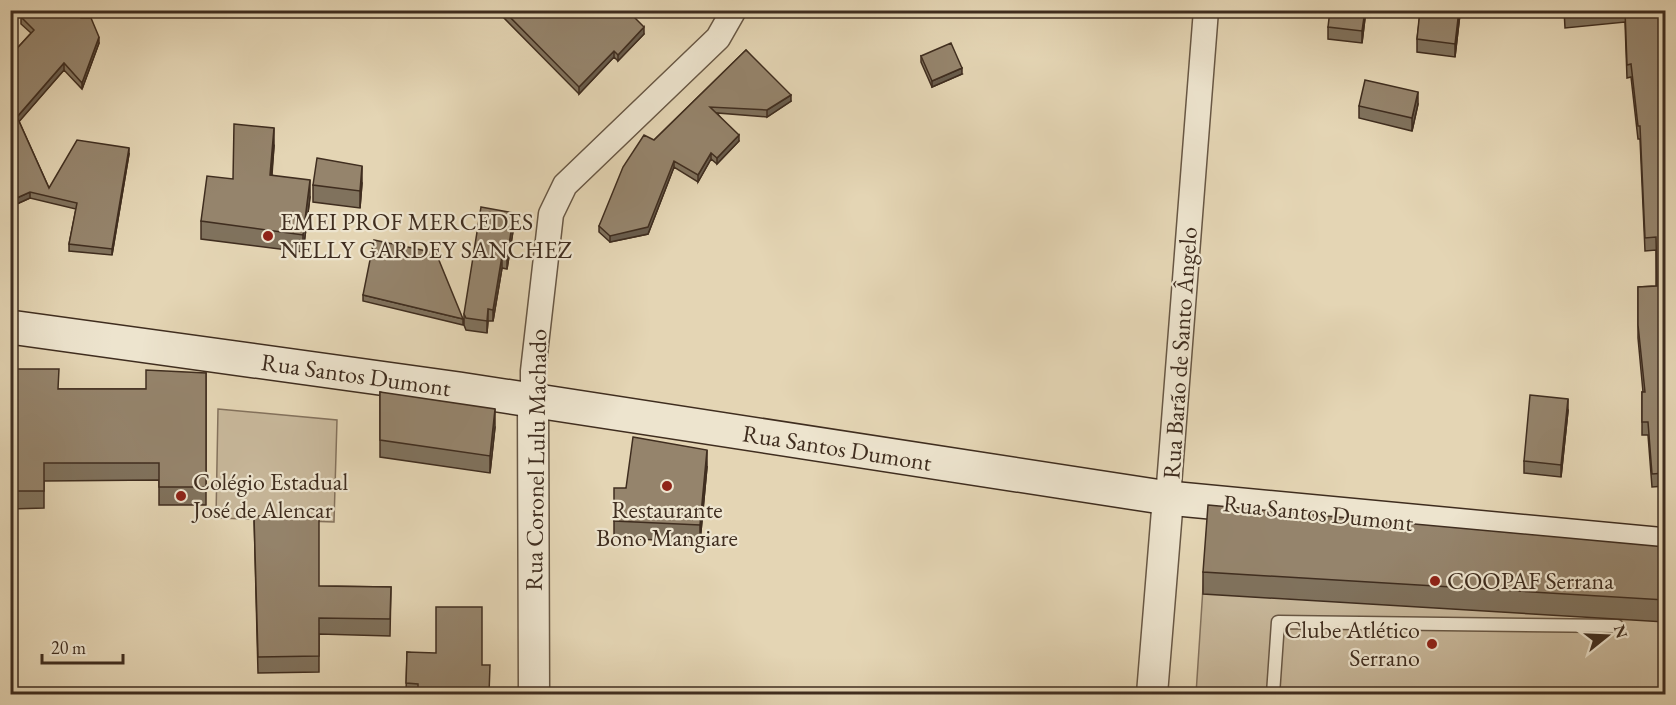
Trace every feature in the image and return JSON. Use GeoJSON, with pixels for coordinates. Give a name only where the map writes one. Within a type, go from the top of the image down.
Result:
{"type":"FeatureCollection","features":[{"type":"Feature","properties":{"kind":"main road","name":"Rua Santos Dumont"},"geometry":{"type":"LineString","coordinates":[[10,327],[533,401],[1168,498],[1665,545]]}},
{"type":"Feature","properties":{"kind":"street","name":"Rua Coronel Lulu Machado"},"geometry":{"type":"LineString","coordinates":[[534,694],[533,371],[551,214],[565,184],[718,38],[734,10]]}},
{"type":"Feature","properties":{"kind":"street","name":"Rua Barão de Santo Ângelo"},"geometry":{"type":"LineString","coordinates":[[1152,694],[1206,10]]}},
{"type":"Feature","properties":{"kind":"lane"},"geometry":{"type":"LineString","coordinates":[[1273,694],[1278,622],[1617,626]]}},
{"type":"Feature","properties":{"kind":"shaded area"},"geometry":{"type":"Polygon","coordinates":[[[218,409],[337,420],[334,522],[216,518],[218,409]]]}},
{"type":"Feature","properties":{"kind":"shaded area","name":"Clube Atlético Serrano"},"geometry":{"type":"Polygon","coordinates":[[[1207,527],[1665,569],[1665,694],[1196,694],[1207,527]]]}},
{"type":"Feature","properties":{"kind":"building"},"geometry":{"type":"Polygon","coordinates":[[[29,10],[71,10],[81,18],[91,18],[99,37],[82,83],[64,63],[17,117],[49,188],[77,140],[129,148],[112,249],[69,244],[77,203],[30,192],[10,201],[10,56],[34,30],[21,17],[29,10]]]}},
{"type":"Feature","properties":{"kind":"building"},"geometry":{"type":"Polygon","coordinates":[[[503,10],[627,10],[644,27],[618,55],[614,51],[579,87],[503,10]]]}},
{"type":"Feature","properties":{"kind":"building"},"geometry":{"type":"Polygon","coordinates":[[[1330,10],[1365,10],[1362,31],[1328,27],[1330,10]]]}},
{"type":"Feature","properties":{"kind":"building"},"geometry":{"type":"Polygon","coordinates":[[[1420,10],[1459,10],[1455,44],[1417,39],[1420,10]]]}},
{"type":"Feature","properties":{"kind":"building"},"geometry":{"type":"Polygon","coordinates":[[[1565,10],[1609,10],[1565,15],[1565,10]]]}},
{"type":"Feature","properties":{"kind":"building"},"geometry":{"type":"Polygon","coordinates":[[[1625,10],[1665,10],[1665,473],[1652,474],[1648,422],[1642,422],[1642,392],[1645,392],[1638,325],[1638,287],[1657,286],[1656,237],[1645,238],[1640,126],[1638,126],[1631,64],[1627,65],[1625,10]]]}},
{"type":"Feature","properties":{"kind":"building"},"geometry":{"type":"Polygon","coordinates":[[[951,43],[962,68],[932,81],[921,56],[951,43]]]}},
{"type":"Feature","properties":{"kind":"building"},"geometry":{"type":"Polygon","coordinates":[[[746,50],[791,95],[767,110],[710,107],[739,135],[717,158],[711,153],[698,175],[674,161],[648,227],[610,236],[599,226],[623,167],[644,135],[654,140],[746,50]]]}},
{"type":"Feature","properties":{"kind":"building"},"geometry":{"type":"Polygon","coordinates":[[[1365,80],[1418,92],[1412,118],[1359,106],[1365,80]]]}},
{"type":"Feature","properties":{"kind":"building"},"geometry":{"type":"Polygon","coordinates":[[[234,124],[274,128],[270,175],[310,180],[303,235],[201,221],[207,176],[233,179],[234,124]]]}},
{"type":"Feature","properties":{"kind":"building"},"geometry":{"type":"Polygon","coordinates":[[[317,158],[362,166],[360,191],[313,185],[317,158]]]}},
{"type":"Feature","properties":{"kind":"building"},"geometry":{"type":"Polygon","coordinates":[[[481,207],[514,213],[507,257],[502,256],[493,310],[488,309],[487,321],[466,318],[464,314],[481,207]]]}},
{"type":"Feature","properties":{"kind":"building"},"geometry":{"type":"Polygon","coordinates":[[[374,240],[436,253],[463,319],[363,295],[374,240]]]}},
{"type":"Feature","properties":{"kind":"building"},"geometry":{"type":"Polygon","coordinates":[[[10,369],[59,369],[58,389],[146,389],[146,370],[206,373],[206,487],[159,487],[159,463],[44,463],[44,491],[10,491],[10,369]]]}},
{"type":"Feature","properties":{"kind":"building"},"geometry":{"type":"Polygon","coordinates":[[[380,392],[495,409],[490,456],[380,440],[380,392]]]}},
{"type":"Feature","properties":{"kind":"building"},"geometry":{"type":"Polygon","coordinates":[[[1530,395],[1568,399],[1561,465],[1524,461],[1530,395]]]}},
{"type":"Feature","properties":{"kind":"building","name":"Restaurante Bono Mangiare"},"geometry":{"type":"Polygon","coordinates":[[[633,437],[707,450],[700,525],[614,521],[614,488],[626,488],[633,437]]]}},
{"type":"Feature","properties":{"kind":"building","name":"COOPAF Serrana"},"geometry":{"type":"Polygon","coordinates":[[[1208,505],[1665,547],[1665,600],[1203,572],[1208,505]]]}},
{"type":"Feature","properties":{"kind":"building"},"geometry":{"type":"Polygon","coordinates":[[[254,516],[319,516],[319,586],[391,587],[390,619],[319,618],[319,656],[258,657],[254,516]]]}},
{"type":"Feature","properties":{"kind":"building"},"geometry":{"type":"Polygon","coordinates":[[[436,607],[482,607],[482,665],[490,665],[489,694],[418,694],[418,684],[406,683],[407,652],[436,653],[436,607]]]}},
{"type":"Feature","properties":{"kind":"place","name":"EMEI PROF MERCEDES NELLY GARDEY SANCHEZ"},"geometry":{"type":"Point","coordinates":[268,236]}},
{"type":"Feature","properties":{"kind":"place","name":"Restaurante Bono Mangiare"},"geometry":{"type":"Point","coordinates":[667,486]}},
{"type":"Feature","properties":{"kind":"place","name":"Colégio Estadual José de Alencar"},"geometry":{"type":"Point","coordinates":[181,496]}},
{"type":"Feature","properties":{"kind":"place","name":"COOPAF Serrana"},"geometry":{"type":"Point","coordinates":[1435,581]}},
{"type":"Feature","properties":{"kind":"place","name":"Clube Atlético Serrano"},"geometry":{"type":"Point","coordinates":[1432,644]}}]}
